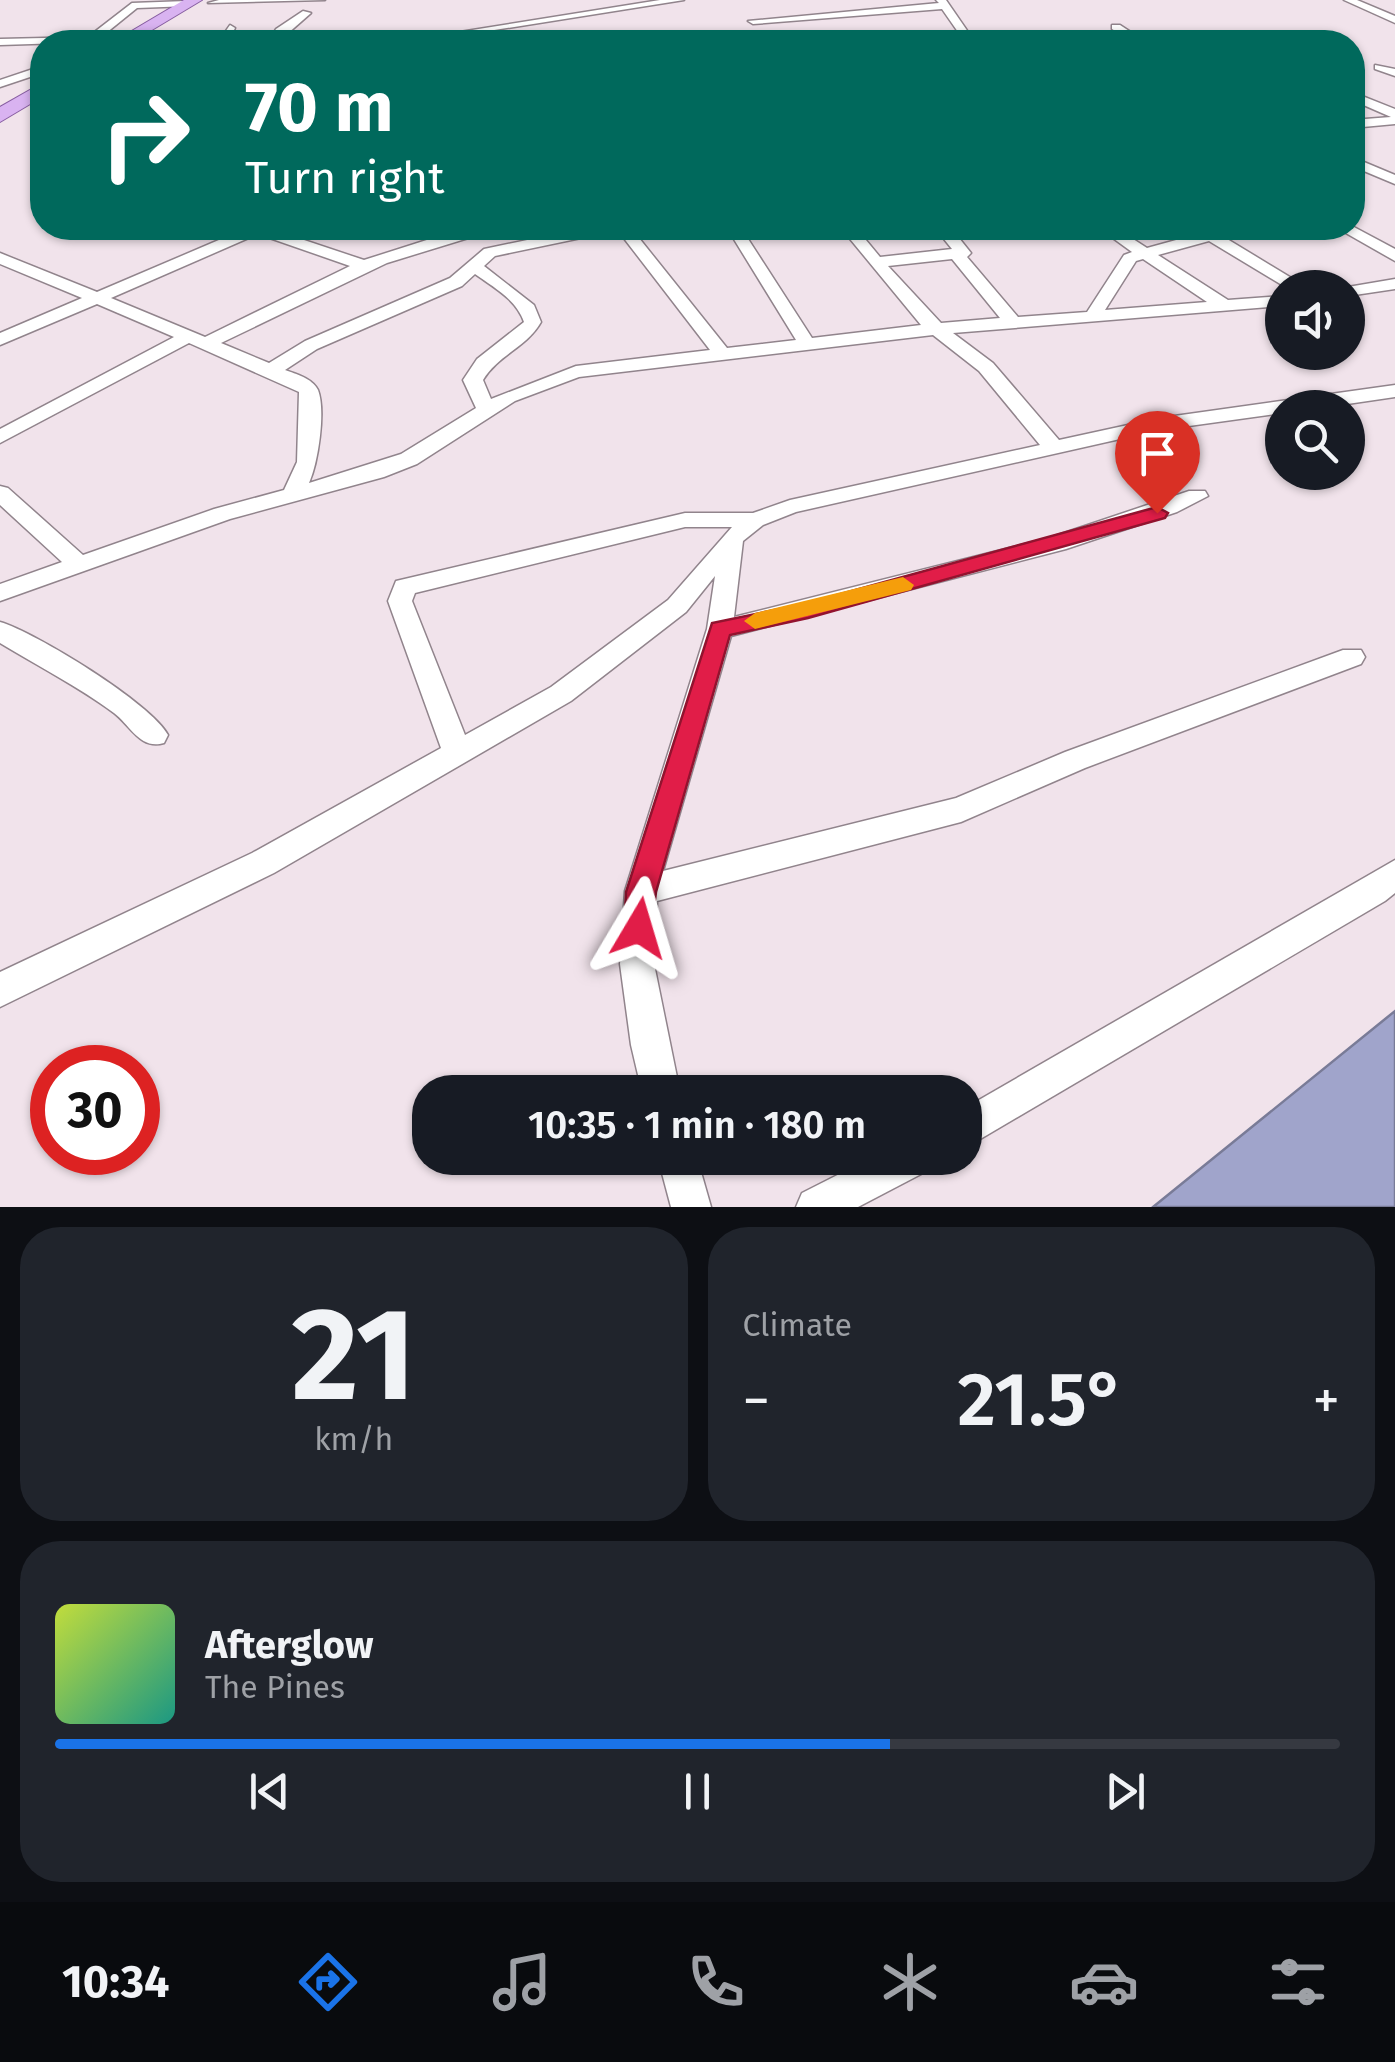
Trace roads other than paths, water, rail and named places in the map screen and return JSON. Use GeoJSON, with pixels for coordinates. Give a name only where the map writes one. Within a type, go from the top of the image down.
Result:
{"type":"FeatureCollection","features":[{"type":"Feature","properties":{"kind":"main road"},"geometry":{"type":"LineString","coordinates":[[142,30],[191,2]]}},
{"type":"Feature","properties":{"kind":"main road"},"geometry":{"type":"LineString","coordinates":[[167,30],[215,2]]}},
{"type":"Feature","properties":{"kind":"main road"},"geometry":{"type":"LineString","coordinates":[[0,116],[30,104]]}},
{"type":"Feature","properties":{"kind":"main road"},"geometry":{"type":"LineString","coordinates":[[0,132],[30,105]]}},
{"type":"Feature","properties":{"kind":"street"},"geometry":{"type":"LineString","coordinates":[[215,2],[320,0]]}},
{"type":"Feature","properties":{"kind":"street"},"geometry":{"type":"LineString","coordinates":[[481,30],[679,0]]}},
{"type":"Feature","properties":{"kind":"street"},"geometry":{"type":"LineString","coordinates":[[1348,0],[1395,20]]}},
{"type":"Feature","properties":{"kind":"street"},"geometry":{"type":"LineString","coordinates":[[104,30],[139,2],[191,2]]}},
{"type":"Feature","properties":{"kind":"street"},"geometry":{"type":"LineString","coordinates":[[753,21],[942,3],[961,30]]}},
{"type":"Feature","properties":{"kind":"street"},"geometry":{"type":"LineString","coordinates":[[281,30],[306,13]]}},
{"type":"Feature","properties":{"kind":"street"},"geometry":{"type":"LineString","coordinates":[[1116,27],[1121,30]]}},
{"type":"Feature","properties":{"kind":"street"},"geometry":{"type":"LineString","coordinates":[[0,42],[30,42]]}},
{"type":"Feature","properties":{"kind":"street"},"geometry":{"type":"LineString","coordinates":[[0,57],[30,56]]}},
{"type":"Feature","properties":{"kind":"street"},"geometry":{"type":"LineString","coordinates":[[1379,67],[1395,73]]}},
{"type":"Feature","properties":{"kind":"street"},"geometry":{"type":"LineString","coordinates":[[0,80],[30,74]]}},
{"type":"Feature","properties":{"kind":"street"},"geometry":{"type":"LineString","coordinates":[[1365,102],[1395,117]]}},
{"type":"Feature","properties":{"kind":"street"},"geometry":{"type":"LineString","coordinates":[[0,104],[30,103]]}},
{"type":"Feature","properties":{"kind":"street"},"geometry":{"type":"LineString","coordinates":[[1365,122],[1395,117]]}},
{"type":"Feature","properties":{"kind":"street"},"geometry":{"type":"LineString","coordinates":[[1365,167],[1395,180]]}},
{"type":"Feature","properties":{"kind":"street"},"geometry":{"type":"LineString","coordinates":[[1365,239],[1395,256]]}},
{"type":"Feature","properties":{"kind":"street"},"geometry":{"type":"LineString","coordinates":[[6,332],[229,240]]}},
{"type":"Feature","properties":{"kind":"street"},"geometry":{"type":"LineString","coordinates":[[291,240],[362,265]]}},
{"type":"Feature","properties":{"kind":"street"},"geometry":{"type":"LineString","coordinates":[[0,437],[362,265],[434,240]]}},
{"type":"Feature","properties":{"kind":"street"},"geometry":{"type":"LineString","coordinates":[[272,369],[311,345],[456,282],[490,252],[548,240]]}},
{"type":"Feature","properties":{"kind":"street"},"geometry":{"type":"LineString","coordinates":[[633,240],[722,354]]}},
{"type":"Feature","properties":{"kind":"street"},"geometry":{"type":"LineString","coordinates":[[742,240],[807,344]]}},
{"type":"Feature","properties":{"kind":"street"},"geometry":{"type":"LineString","coordinates":[[858,240],[935,329],[986,367],[1054,448]]}},
{"type":"Feature","properties":{"kind":"street"},"geometry":{"type":"LineString","coordinates":[[876,262],[964,251],[954,240]]}},
{"type":"Feature","properties":{"kind":"street"},"geometry":{"type":"LineString","coordinates":[[1122,240],[1228,308]]}},
{"type":"Feature","properties":{"kind":"street"},"geometry":{"type":"LineString","coordinates":[[1091,318],[1123,266],[1139,252],[1177,240]]}},
{"type":"Feature","properties":{"kind":"street"},"geometry":{"type":"LineString","coordinates":[[1221,240],[1270,270]]}},
{"type":"Feature","properties":{"kind":"street"},"geometry":{"type":"LineString","coordinates":[[956,254],[1014,324]]}},
{"type":"Feature","properties":{"kind":"street"},"geometry":{"type":"LineString","coordinates":[[0,258],[303,384],[309,392],[308,462],[294,493]]}},
{"type":"Feature","properties":{"kind":"street"},"geometry":{"type":"LineString","coordinates":[[474,266],[524,300],[532,315],[530,325],[516,343],[476,371],[473,380],[486,408]]}},
{"type":"Feature","properties":{"kind":"street"},"geometry":{"type":"LineString","coordinates":[[1365,288],[1395,284]]}},
{"type":"Feature","properties":{"kind":"street"},"geometry":{"type":"LineString","coordinates":[[0,593],[294,493],[409,459],[486,408],[576,372],[935,329],[1265,304]]}},
{"type":"Feature","properties":{"kind":"street"},"geometry":{"type":"LineString","coordinates":[[0,990],[263,863],[561,694],[657,624],[744,529],[790,507],[1160,424],[1395,392]]}},
{"type":"Feature","properties":{"kind":"street"},"geometry":{"type":"LineString","coordinates":[[0,493],[80,566]]}},
{"type":"Feature","properties":{"kind":"street"},"geometry":{"type":"LineString","coordinates":[[720,629],[808,610],[1052,545],[1123,525],[1197,496]]}},
{"type":"Feature","properties":{"kind":"street"},"geometry":{"type":"LineString","coordinates":[[457,752],[400,601],[405,587],[685,520],[744,529]]}},
{"type":"Feature","properties":{"kind":"street"},"geometry":{"type":"LineString","coordinates":[[658,1075],[637,964],[641,892],[720,629],[744,529]]}},
{"type":"Feature","properties":{"kind":"street"},"geometry":{"type":"LineString","coordinates":[[0,631],[126,706],[154,735]]}},
{"type":"Feature","properties":{"kind":"street"},"geometry":{"type":"LineString","coordinates":[[641,892],[962,808],[1075,760],[1352,656]]}},
{"type":"Feature","properties":{"kind":"street"},"geometry":{"type":"LineString","coordinates":[[982,1119],[1374,891],[1395,874]]}},
{"type":"Feature","properties":{"kind":"street"},"geometry":{"type":"LineString","coordinates":[[683,1175],[691,1207]]}},
{"type":"Feature","properties":{"kind":"street"},"geometry":{"type":"LineString","coordinates":[[816,1207],[878,1175]]}},
{"type":"Feature","properties":{"kind":"water"},"geometry":{"type":"Polygon","coordinates":[[[1395,1011],[1395,1207],[1153,1207],[1395,1011]]]}}]}
